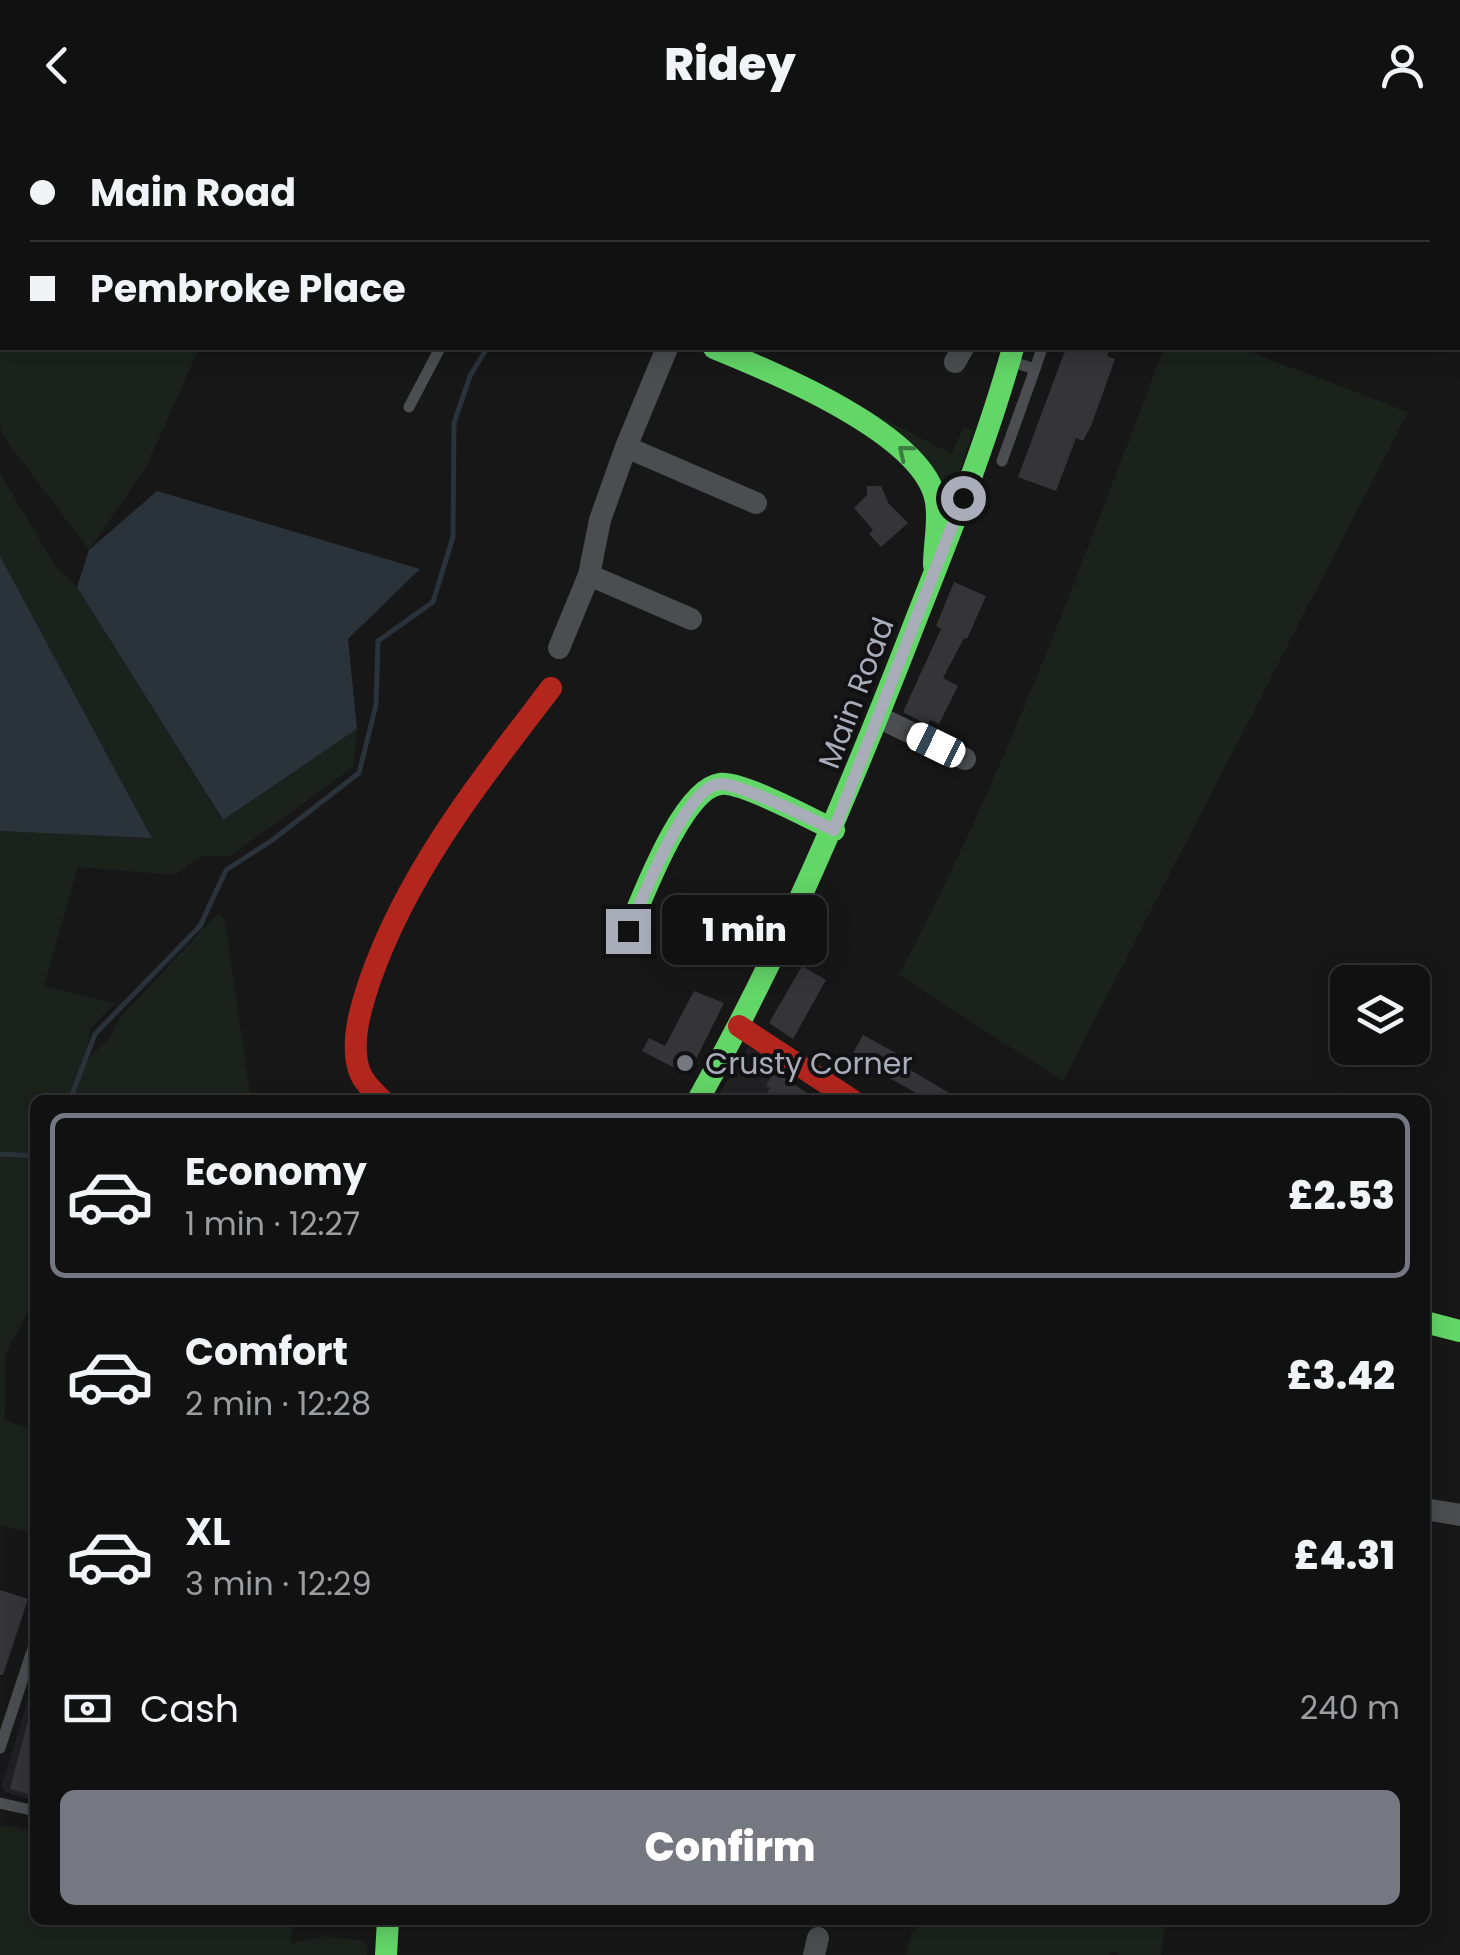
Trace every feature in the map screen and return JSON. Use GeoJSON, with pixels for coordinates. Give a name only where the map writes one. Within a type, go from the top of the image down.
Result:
{"type":"FeatureCollection","features":[{"type":"Feature","properties":{"kind":"street"},"geometry":{"type":"LineString","coordinates":[[559,648],[589,575],[600,520],[626,447],[665,350]]}},
{"type":"Feature","properties":{"kind":"street"},"geometry":{"type":"LineString","coordinates":[[719,350],[798,382],[920,464],[935,496],[934,573]]}},
{"type":"Feature","properties":{"kind":"street","name":"Main Road"},"geometry":{"type":"LineString","coordinates":[[701,1095],[794,918],[834,830],[934,573],[1011,354]]}},
{"type":"Feature","properties":{"kind":"street"},"geometry":{"type":"LineString","coordinates":[[626,447],[756,503]]}},
{"type":"Feature","properties":{"kind":"street"},"geometry":{"type":"LineString","coordinates":[[589,575],[692,619]]}},
{"type":"Feature","properties":{"kind":"street"},"geometry":{"type":"LineString","coordinates":[[378,1095],[360,1073],[356,1040],[359,1016],[385,935],[430,849],[551,688]]}},
{"type":"Feature","properties":{"kind":"street"},"geometry":{"type":"LineString","coordinates":[[878,717],[965,759]]}},
{"type":"Feature","properties":{"kind":"street"},"geometry":{"type":"LineString","coordinates":[[628,931],[686,810],[707,788],[721,783],[834,830]]}},
{"type":"Feature","properties":{"kind":"street"},"geometry":{"type":"LineString","coordinates":[[739,1026],[844,1095]]}},
{"type":"Feature","properties":{"kind":"street"},"geometry":{"type":"LineString","coordinates":[[1430,1323],[1460,1331]]}},
{"type":"Feature","properties":{"kind":"street"},"geometry":{"type":"LineString","coordinates":[[1430,1510],[1460,1516]]}},
{"type":"Feature","properties":{"kind":"street"},"geometry":{"type":"LineString","coordinates":[[386,1955],[388,1925]]}},
{"type":"Feature","properties":{"kind":"lane"},"geometry":{"type":"LineString","coordinates":[[409,407],[439,350]]}},
{"type":"Feature","properties":{"kind":"lane"},"geometry":{"type":"LineString","coordinates":[[1002,461],[1041,350]]}},
{"type":"Feature","properties":{"kind":"lane"},"geometry":{"type":"LineString","coordinates":[[1011,354],[1035,369]]}},
{"type":"Feature","properties":{"kind":"lane"},"geometry":{"type":"LineString","coordinates":[[0,1748],[30,1657]]}},
{"type":"Feature","properties":{"kind":"lane"},"geometry":{"type":"LineString","coordinates":[[0,1802],[30,1810]]}},
{"type":"Feature","properties":{"kind":"shaded area"},"geometry":{"type":"Polygon","coordinates":[[[0,350],[198,350],[146,467],[89,550],[3,436],[0,350]]]}},
{"type":"Feature","properties":{"kind":"shaded area"},"geometry":{"type":"Polygon","coordinates":[[[1163,350],[1245,350],[1408,412],[1063,1081],[899,975],[1009,744],[1163,350]]]}},
{"type":"Feature","properties":{"kind":"shaded area"},"geometry":{"type":"Polygon","coordinates":[[[857,405],[952,454],[963,428],[973,431],[953,491],[944,496],[857,405]]]}},
{"type":"Feature","properties":{"kind":"shaded area"},"geometry":{"type":"Polygon","coordinates":[[[0,473],[56,567],[77,587],[222,820],[357,729],[353,767],[230,856],[200,856],[175,875],[78,867],[44,986],[115,1003],[91,1028],[84,1062],[110,1038],[119,1019],[219,912],[225,921],[250,1095],[30,1095],[30,1308],[5,1355],[4,1420],[30,1428],[30,1533],[0,1525],[0,831],[152,837],[0,556],[0,473]]]}},
{"type":"Feature","properties":{"kind":"shaded area"},"geometry":{"type":"Polygon","coordinates":[[[157,491],[420,569],[348,639],[357,729],[223,820],[77,587],[89,550],[157,491]]]}},
{"type":"Feature","properties":{"kind":"shaded area"},"geometry":{"type":"Polygon","coordinates":[[[0,556],[152,838],[0,831],[0,556]]]}},
{"type":"Feature","properties":{"kind":"shaded area"},"geometry":{"type":"Polygon","coordinates":[[[748,1047],[784,1065],[765,1095],[718,1095],[748,1047]]]}},
{"type":"Feature","properties":{"kind":"shaded area"},"geometry":{"type":"Polygon","coordinates":[[[30,1693],[30,1799],[5,1792],[2,1785],[30,1693]]]}},
{"type":"Feature","properties":{"kind":"shaded area"},"geometry":{"type":"Polygon","coordinates":[[[0,1825],[30,1830],[30,1925],[293,1925],[291,1943],[324,1936],[362,1940],[368,1947],[367,1955],[0,1955],[0,1825]]]}},
{"type":"Feature","properties":{"kind":"shaded area"},"geometry":{"type":"Polygon","coordinates":[[[919,1925],[1165,1925],[1161,1955],[1119,1955],[1111,1949],[1109,1955],[906,1955],[911,1934],[919,1925]]]}},
{"type":"Feature","properties":{"kind":"building"},"geometry":{"type":"Polygon","coordinates":[[[1065,350],[1109,350],[1107,356],[1115,359],[1091,426],[1083,441],[1076,438],[1056,491],[1018,477],[1065,350]]]}},
{"type":"Feature","properties":{"kind":"building"},"geometry":{"type":"Polygon","coordinates":[[[867,486],[881,486],[889,504],[908,523],[881,547],[869,534],[873,530],[854,508],[867,495],[867,486]]]}},
{"type":"Feature","properties":{"kind":"building"},"geometry":{"type":"Polygon","coordinates":[[[954,582],[986,596],[967,639],[964,638],[943,678],[958,686],[939,724],[930,720],[928,725],[903,712],[941,629],[936,626],[954,582]]]}},
{"type":"Feature","properties":{"kind":"building"},"geometry":{"type":"Polygon","coordinates":[[[802,966],[826,980],[793,1039],[769,1023],[802,966]]]}},
{"type":"Feature","properties":{"kind":"building"},"geometry":{"type":"Polygon","coordinates":[[[694,991],[724,1003],[688,1075],[642,1051],[649,1038],[665,1046],[694,991]]]}},
{"type":"Feature","properties":{"kind":"building"},"geometry":{"type":"Polygon","coordinates":[[[863,1035],[896,1053],[886,1072],[853,1053],[863,1035]]]}},
{"type":"Feature","properties":{"kind":"building"},"geometry":{"type":"Polygon","coordinates":[[[897,1062],[953,1095],[919,1095],[888,1077],[897,1062]]]}},
{"type":"Feature","properties":{"kind":"building"},"geometry":{"type":"Polygon","coordinates":[[[774,1071],[810,1095],[772,1095],[766,1086],[774,1071]]]}},
{"type":"Feature","properties":{"kind":"building"},"geometry":{"type":"Polygon","coordinates":[[[0,1590],[28,1599],[3,1675],[0,1675],[0,1590]]]}},
{"type":"Feature","properties":{"kind":"building"},"geometry":{"type":"Polygon","coordinates":[[[30,1713],[30,1795],[10,1789],[30,1713]]]}},
{"type":"Feature","properties":{"kind":"waterway"},"geometry":{"type":"LineString","coordinates":[[72,1095],[95,1034],[200,926],[226,870],[271,841],[359,773],[376,705],[378,641],[433,602],[453,537],[454,423],[470,376],[486,350]]}},
{"type":"Feature","properties":{"kind":"waterway"},"geometry":{"type":"LineString","coordinates":[[0,1154],[30,1156]]}},
{"type":"Feature","properties":{"kind":"traffic: fast"},"geometry":{"type":"LineString","coordinates":[[719,350],[835,404],[867,423],[918,465],[932,488],[937,506],[934,565]]}},
{"type":"Feature","properties":{"kind":"traffic: fast"},"geometry":{"type":"LineString","coordinates":[[701,1095],[786,929],[863,754],[965,493],[1012,350]]}},
{"type":"Feature","properties":{"kind":"traffic: fast"},"geometry":{"type":"LineString","coordinates":[[628,931],[665,847],[706,790],[720,784],[744,788],[834,830]]}},
{"type":"Feature","properties":{"kind":"traffic: fast"},"geometry":{"type":"LineString","coordinates":[[1430,1323],[1460,1331]]}},
{"type":"Feature","properties":{"kind":"traffic: fast"},"geometry":{"type":"LineString","coordinates":[[386,1955],[388,1925]]}},
{"type":"Feature","properties":{"kind":"traffic: jam"},"geometry":{"type":"LineString","coordinates":[[377,1095],[361,1074],[356,1048],[363,1001],[386,939],[449,827],[551,688]]}},
{"type":"Feature","properties":{"kind":"traffic: jam"},"geometry":{"type":"LineString","coordinates":[[739,1026],[844,1095]]}},
{"type":"Feature","properties":{"kind":"place","name":"Crusty Corner"},"geometry":{"type":"Point","coordinates":[685,1063]}},
{"type":"Feature","properties":{"kind":"route"},"geometry":{"type":"LineString","coordinates":[[628,931],[686,810],[707,788],[721,783],[834,830],[963,498]]}}]}
